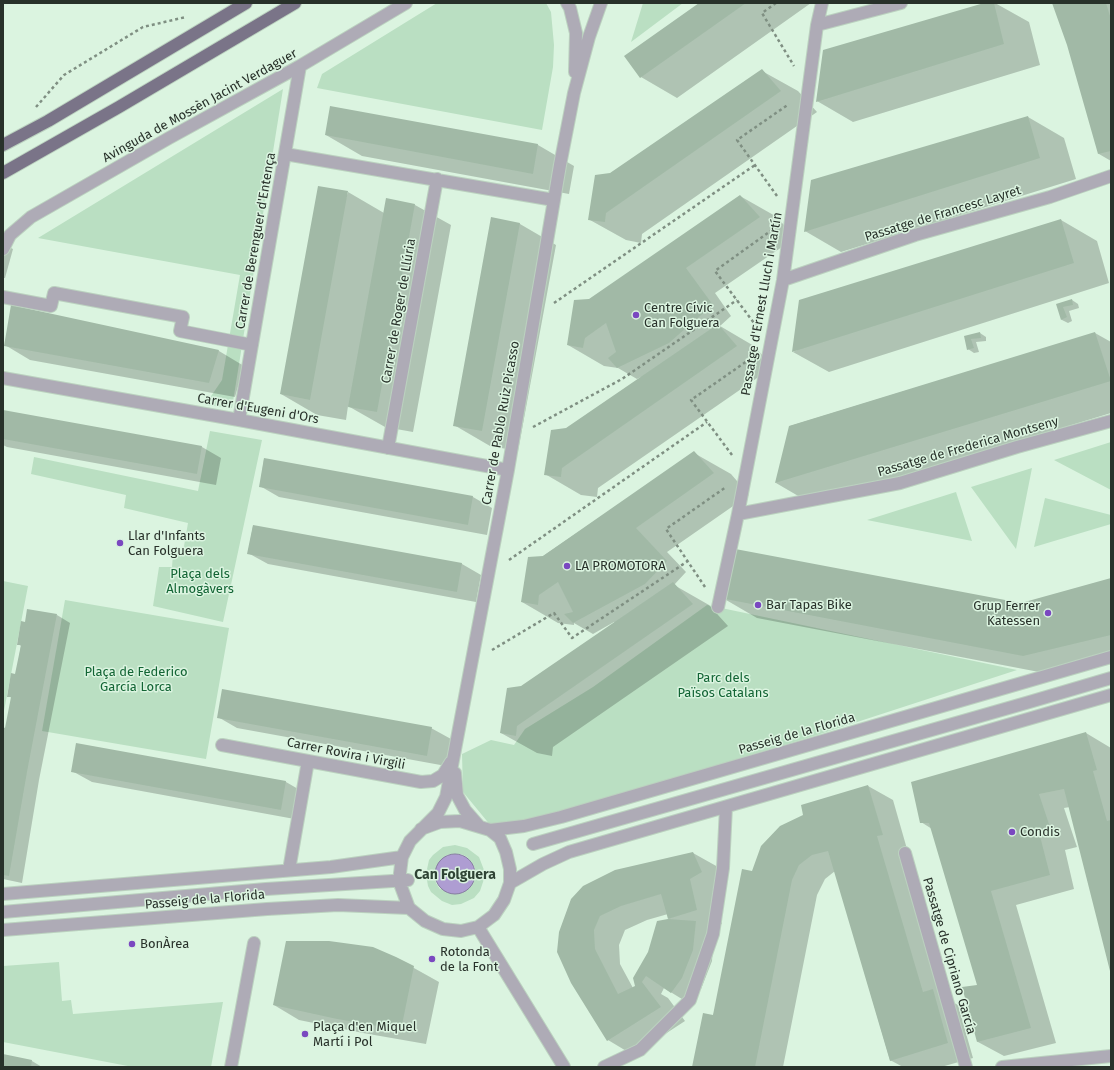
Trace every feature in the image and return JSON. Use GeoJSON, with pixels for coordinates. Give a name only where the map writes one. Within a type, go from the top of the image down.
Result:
{"type":"FeatureCollection","features":[{"type":"Feature","properties":{"kind":"main road"},"geometry":{"type":"LineString","coordinates":[[3,145],[246,3]]}},
{"type":"Feature","properties":{"kind":"main road"},"geometry":{"type":"LineString","coordinates":[[3,173],[119,108],[295,3]]}},
{"type":"Feature","properties":{"kind":"street","name":"Avinguda de Mossèn Jacint Verdaguer"},"geometry":{"type":"LineString","coordinates":[[3,249],[10,235],[31,217],[169,138],[300,66],[406,3]]}},
{"type":"Feature","properties":{"kind":"street","name":"Carrer de Pablo Ruiz Picasso"},"geometry":{"type":"LineString","coordinates":[[567,3],[570,8],[576,33],[574,93]]}},
{"type":"Feature","properties":{"kind":"street","name":"Carrer de Pablo Ruiz Picasso"},"geometry":{"type":"LineString","coordinates":[[421,830],[438,813],[446,797],[508,470],[554,200],[574,93],[589,37],[601,3]]}},
{"type":"Feature","properties":{"kind":"street","name":"Passatge d'Ernest Lluch i Martín"},"geometry":{"type":"LineString","coordinates":[[718,607],[746,474],[783,280],[817,25],[822,3]]}},
{"type":"Feature","properties":{"kind":"street"},"geometry":{"type":"LineString","coordinates":[[817,25],[901,3]]}},
{"type":"Feature","properties":{"kind":"street","name":"Carrer de Berenguer d'Entença"},"geometry":{"type":"LineString","coordinates":[[239,420],[300,66]]}},
{"type":"Feature","properties":{"kind":"street"},"geometry":{"type":"LineString","coordinates":[[285,154],[554,200]]}},
{"type":"Feature","properties":{"kind":"street","name":"Passatge de Francesc Layret"},"geometry":{"type":"LineString","coordinates":[[783,280],[915,235],[1050,197],[1111,176]]}},
{"type":"Feature","properties":{"kind":"street","name":"Carrer de Roger de Llúria"},"geometry":{"type":"LineString","coordinates":[[388,448],[437,179]]}},
{"type":"Feature","properties":{"kind":"street"},"geometry":{"type":"LineString","coordinates":[[3,297],[51,306],[54,293],[183,317],[180,331],[252,345]]}},
{"type":"Feature","properties":{"kind":"street","name":"Carrer d'Eugeni d'Ors"},"geometry":{"type":"LineString","coordinates":[[3,378],[508,470]]}},
{"type":"Feature","properties":{"kind":"street","name":"Passatge de Frederica Montseny"},"geometry":{"type":"LineString","coordinates":[[738,514],[900,483],[1017,447],[1111,421]]}},
{"type":"Feature","properties":{"kind":"street","name":"Passeig de la Florida"},"geometry":{"type":"LineString","coordinates":[[485,828],[524,826],[561,817],[1111,657]]}},
{"type":"Feature","properties":{"kind":"street"},"geometry":{"type":"LineString","coordinates":[[533,844],[1111,678]]}},
{"type":"Feature","properties":{"kind":"street"},"geometry":{"type":"LineString","coordinates":[[510,883],[543,864],[569,852],[1111,695]]}},
{"type":"Feature","properties":{"kind":"street","name":"Carrer Rovira i Virgili"},"geometry":{"type":"LineString","coordinates":[[222,745],[421,782],[433,781],[443,775],[454,758]]}},
{"type":"Feature","properties":{"kind":"street","name":"Carrer de Pablo Ruiz Picasso"},"geometry":{"type":"LineString","coordinates":[[454,758],[456,795],[465,810],[485,828]]}},
{"type":"Feature","properties":{"kind":"street"},"geometry":{"type":"LineString","coordinates":[[289,870],[308,761]]}},
{"type":"Feature","properties":{"kind":"street"},"geometry":{"type":"LineString","coordinates":[[604,1067],[640,1050],[690,1000],[713,934],[723,868],[726,807]]}},
{"type":"Feature","properties":{"kind":"street"},"geometry":{"type":"LineString","coordinates":[[460,821],[485,828],[500,838],[506,852],[510,869],[510,883],[504,900],[494,914],[478,926],[461,931],[443,929],[425,921],[409,908],[403,880],[402,857],[410,841],[421,830],[440,822],[460,821]]}},
{"type":"Feature","properties":{"kind":"street","name":"Passatge de Cipriano García"},"geometry":{"type":"LineString","coordinates":[[905,853],[966,1067]]}},
{"type":"Feature","properties":{"kind":"street","name":"Passeig de la Florida"},"geometry":{"type":"LineString","coordinates":[[3,894],[331,867],[402,857]]}},
{"type":"Feature","properties":{"kind":"street","name":"Passeig de la Florida"},"geometry":{"type":"LineString","coordinates":[[3,912],[266,889],[403,880]]}},
{"type":"Feature","properties":{"kind":"street","name":"Passeig de la Florida"},"geometry":{"type":"LineString","coordinates":[[3,930],[267,909],[338,905],[409,908]]}},
{"type":"Feature","properties":{"kind":"street"},"geometry":{"type":"LineString","coordinates":[[478,926],[564,1067]]}},
{"type":"Feature","properties":{"kind":"street"},"geometry":{"type":"LineString","coordinates":[[231,1067],[254,943]]}},
{"type":"Feature","properties":{"kind":"street"},"geometry":{"type":"LineString","coordinates":[[1002,1067],[1111,1056]]}},
{"type":"Feature","properties":{"kind":"path"},"geometry":{"type":"LineString","coordinates":[[718,607],[666,529],[746,474],[691,400],[770,345],[715,271],[791,216],[737,140],[808,90],[762,13],[776,3]]}},
{"type":"Feature","properties":{"kind":"path"},"geometry":{"type":"LineString","coordinates":[[34,109],[64,75],[143,27],[190,16]]}},
{"type":"Feature","properties":{"kind":"path"},"geometry":{"type":"LineString","coordinates":[[534,316],[754,165]]}},
{"type":"Feature","properties":{"kind":"path"},"geometry":{"type":"LineString","coordinates":[[513,438],[622,379],[737,300]]}},
{"type":"Feature","properties":{"kind":"path"},"geometry":{"type":"LineString","coordinates":[[488,574],[707,422]]}},
{"type":"Feature","properties":{"kind":"path"},"geometry":{"type":"LineString","coordinates":[[472,661],[554,613],[572,638],[688,561]]}},
{"type":"Feature","properties":{"kind":"green space"},"geometry":{"type":"Polygon","coordinates":[[[437,3],[546,3],[551,12],[554,45],[553,67],[542,130],[317,88],[322,74],[437,3]]]}},
{"type":"Feature","properties":{"kind":"green space"},"geometry":{"type":"Polygon","coordinates":[[[643,3],[683,3],[631,42],[643,3]]]}},
{"type":"Feature","properties":{"kind":"green space"},"geometry":{"type":"Polygon","coordinates":[[[283,89],[232,408],[205,405],[222,380],[240,275],[38,238],[283,89]]]}},
{"type":"Feature","properties":{"kind":"green space","name":"Plaça dels Almogàvers"},"geometry":{"type":"Polygon","coordinates":[[[210,431],[262,440],[223,622],[153,606],[159,567],[172,567],[173,554],[183,552],[188,523],[124,508],[126,495],[31,474],[34,457],[198,491],[210,431]]]}},
{"type":"Feature","properties":{"kind":"green space"},"geometry":{"type":"Polygon","coordinates":[[[1111,442],[1111,490],[1054,460],[1111,442]]]}},
{"type":"Feature","properties":{"kind":"green space"},"geometry":{"type":"Polygon","coordinates":[[[1032,468],[1016,549],[971,487],[1032,468]]]}},
{"type":"Feature","properties":{"kind":"green space"},"geometry":{"type":"Polygon","coordinates":[[[956,492],[972,541],[867,520],[956,492]]]}},
{"type":"Feature","properties":{"kind":"green space"},"geometry":{"type":"Polygon","coordinates":[[[1045,498],[1111,515],[1111,524],[1034,547],[1045,498]]]}},
{"type":"Feature","properties":{"kind":"green space"},"geometry":{"type":"Polygon","coordinates":[[[3,581],[28,586],[3,716],[3,581]]]}},
{"type":"Feature","properties":{"kind":"green space","name":"Plaça de Federico García Lorca"},"geometry":{"type":"Polygon","coordinates":[[[65,600],[229,628],[206,759],[42,731],[65,600]]]}},
{"type":"Feature","properties":{"kind":"green space","name":"Parc dels Països Catalans"},"geometry":{"type":"Polygon","coordinates":[[[707,605],[1017,670],[814,736],[507,828],[491,826],[463,792],[462,754],[491,740],[514,745],[525,729],[593,687],[707,605]]]}},
{"type":"Feature","properties":{"kind":"green space"},"geometry":{"type":"Polygon","coordinates":[[[455,845],[467,848],[479,857],[484,870],[484,879],[480,891],[474,898],[461,904],[452,905],[442,901],[431,892],[428,886],[426,874],[429,860],[443,847],[455,845]],[[461,854],[447,855],[442,859],[435,877],[436,883],[440,889],[475,875],[475,868],[467,857],[461,854]]]}},
{"type":"Feature","properties":{"kind":"green space"},"geometry":{"type":"Polygon","coordinates":[[[59,962],[62,1001],[71,1000],[73,1014],[223,1002],[211,1067],[133,1067],[3,1042],[3,966],[59,962]]]}},
{"type":"Feature","properties":{"kind":"shaded area"},"geometry":{"type":"Polygon","coordinates":[[[459,854],[466,857],[472,863],[475,874],[474,882],[466,891],[459,894],[451,894],[444,891],[436,882],[435,870],[438,863],[447,855],[459,854]]]}},
{"type":"Feature","properties":{"kind":"building"},"geometry":{"type":"Polygon","coordinates":[[[699,3],[746,3],[640,78],[624,56],[699,3]]]}},
{"type":"Feature","properties":{"kind":"building"},"geometry":{"type":"Polygon","coordinates":[[[984,3],[994,3],[1004,44],[816,102],[823,50],[984,3]]]}},
{"type":"Feature","properties":{"kind":"building"},"geometry":{"type":"Polygon","coordinates":[[[1052,3],[1106,3],[1111,19],[1111,151],[1098,154],[1067,45],[1052,3]]]}},
{"type":"Feature","properties":{"kind":"building"},"geometry":{"type":"Polygon","coordinates":[[[762,69],[781,91],[606,213],[605,222],[588,220],[595,175],[610,173],[762,69]]]}},
{"type":"Feature","properties":{"kind":"building"},"geometry":{"type":"Polygon","coordinates":[[[330,106],[538,144],[533,174],[325,135],[330,106]]]}},
{"type":"Feature","properties":{"kind":"building"},"geometry":{"type":"Polygon","coordinates":[[[1028,116],[1040,158],[804,232],[811,180],[1028,116]]]}},
{"type":"Feature","properties":{"kind":"building"},"geometry":{"type":"Polygon","coordinates":[[[318,186],[348,191],[310,400],[280,394],[318,186]]]}},
{"type":"Feature","properties":{"kind":"building"},"geometry":{"type":"Polygon","coordinates":[[[740,195],[760,217],[686,268],[713,305],[669,343],[617,368],[608,358],[616,352],[606,323],[585,338],[583,348],[567,345],[574,300],[589,299],[740,195]]]}},
{"type":"Feature","properties":{"kind":"building"},"geometry":{"type":"Polygon","coordinates":[[[386,198],[415,204],[377,412],[348,407],[386,198]]]}},
{"type":"Feature","properties":{"kind":"building"},"geometry":{"type":"Polygon","coordinates":[[[491,217],[520,223],[482,431],[453,426],[491,217]]]}},
{"type":"Feature","properties":{"kind":"building"},"geometry":{"type":"Polygon","coordinates":[[[1061,219],[1074,263],[792,352],[799,300],[1061,219]]]}},
{"type":"Feature","properties":{"kind":"building"},"geometry":{"type":"Polygon","coordinates":[[[1072,299],[1073,305],[1063,307],[1067,317],[1061,320],[1056,304],[1072,299]]]}},
{"type":"Feature","properties":{"kind":"building"},"geometry":{"type":"Polygon","coordinates":[[[11,305],[219,350],[209,383],[4,346],[11,305]]]}},
{"type":"Feature","properties":{"kind":"building"},"geometry":{"type":"Polygon","coordinates":[[[718,324],[737,346],[562,468],[561,477],[544,475],[551,430],[566,428],[718,324]]]}},
{"type":"Feature","properties":{"kind":"building"},"geometry":{"type":"Polygon","coordinates":[[[980,332],[981,338],[971,339],[974,348],[967,350],[964,336],[980,332]]]}},
{"type":"Feature","properties":{"kind":"building"},"geometry":{"type":"Polygon","coordinates":[[[1095,332],[1111,381],[775,483],[789,426],[1095,332]]]}},
{"type":"Feature","properties":{"kind":"building"},"geometry":{"type":"Polygon","coordinates":[[[3,410],[202,446],[197,474],[3,439],[3,410]]]}},
{"type":"Feature","properties":{"kind":"building"},"geometry":{"type":"Polygon","coordinates":[[[694,451],[714,473],[636,528],[667,561],[645,584],[573,623],[564,614],[573,612],[558,582],[539,595],[538,605],[521,602],[528,557],[543,556],[694,451]]]}},
{"type":"Feature","properties":{"kind":"building"},"geometry":{"type":"Polygon","coordinates":[[[264,458],[473,496],[468,525],[259,487],[264,458]]]}},
{"type":"Feature","properties":{"kind":"building"},"geometry":{"type":"Polygon","coordinates":[[[253,525],[462,563],[457,592],[247,554],[253,525]]]}},
{"type":"Feature","properties":{"kind":"building"},"geometry":{"type":"Polygon","coordinates":[[[730,548],[1021,603],[1111,578],[1111,635],[1023,656],[720,598],[730,548]]]}},
{"type":"Feature","properties":{"kind":"building"},"geometry":{"type":"Polygon","coordinates":[[[673,582],[693,604],[517,726],[516,736],[500,733],[507,688],[521,686],[673,582]]]}},
{"type":"Feature","properties":{"kind":"building"},"geometry":{"type":"Polygon","coordinates":[[[27,609],[57,614],[9,876],[3,875],[3,727],[5,728],[11,697],[7,697],[11,673],[15,674],[21,645],[17,645],[21,621],[25,622],[27,609]]]}},
{"type":"Feature","properties":{"kind":"building"},"geometry":{"type":"Polygon","coordinates":[[[222,689],[432,727],[427,756],[217,718],[222,689]]]}},
{"type":"Feature","properties":{"kind":"building"},"geometry":{"type":"Polygon","coordinates":[[[1086,732],[1097,770],[1093,771],[1107,821],[1111,820],[1111,975],[1064,789],[1039,794],[1052,833],[1040,836],[1050,875],[991,891],[1031,1028],[977,1042],[962,987],[977,985],[929,823],[920,823],[911,782],[1086,732]]]}},
{"type":"Feature","properties":{"kind":"building"},"geometry":{"type":"Polygon","coordinates":[[[76,743],[286,781],[281,810],[71,772],[76,743]]]}},
{"type":"Feature","properties":{"kind":"building"},"geometry":{"type":"Polygon","coordinates":[[[868,785],[883,835],[877,836],[923,992],[933,989],[948,1043],[890,1061],[828,851],[812,855],[799,865],[792,880],[755,1067],[692,1067],[703,1013],[713,1015],[742,869],[752,871],[761,846],[780,826],[803,815],[801,805],[868,785]]]}},
{"type":"Feature","properties":{"kind":"building"},"geometry":{"type":"Polygon","coordinates":[[[693,852],[702,872],[690,879],[697,910],[668,919],[696,921],[693,950],[682,978],[671,993],[646,976],[642,982],[661,1007],[607,1041],[571,983],[557,952],[559,932],[571,899],[583,886],[615,870],[693,852]],[[661,894],[621,906],[600,916],[594,930],[595,949],[618,994],[635,986],[633,978],[648,952],[657,921],[668,919],[661,894]]]}},
{"type":"Feature","properties":{"kind":"building"},"geometry":{"type":"Polygon","coordinates":[[[286,941],[329,941],[373,947],[414,966],[401,1030],[337,1019],[273,1005],[286,941]]]}},
{"type":"Feature","properties":{"kind":"building"},"geometry":{"type":"Polygon","coordinates":[[[3,1054],[32,1060],[31,1067],[3,1067],[3,1054]]]}},
{"type":"Feature","properties":{"kind":"place","name":"Centre Cívic Can Folguera"},"geometry":{"type":"Point","coordinates":[636,315]}},
{"type":"Feature","properties":{"kind":"place","name":"Llar d'Infants Can Folguera"},"geometry":{"type":"Point","coordinates":[120,543]}},
{"type":"Feature","properties":{"kind":"place","name":"LA PROMOTORA"},"geometry":{"type":"Point","coordinates":[567,566]}},
{"type":"Feature","properties":{"kind":"place","name":"Bar Tapas Bike"},"geometry":{"type":"Point","coordinates":[758,605]}},
{"type":"Feature","properties":{"kind":"place","name":"Grup Ferrer Katessen"},"geometry":{"type":"Point","coordinates":[1048,613]}},
{"type":"Feature","properties":{"kind":"place","name":"Condis"},"geometry":{"type":"Point","coordinates":[1012,832]}},
{"type":"Feature","properties":{"kind":"place","name":"BonÀrea"},"geometry":{"type":"Point","coordinates":[132,944]}},
{"type":"Feature","properties":{"kind":"place","name":"Rotonda de la Font"},"geometry":{"type":"Point","coordinates":[432,959]}},
{"type":"Feature","properties":{"kind":"place","name":"Plaça d'en Miquel Martí i Pol"},"geometry":{"type":"Point","coordinates":[305,1034]}},
{"type":"Feature","properties":{"kind":"district","name":"Can Folguera"},"geometry":{"type":"Point","coordinates":[455,875]}}]}
